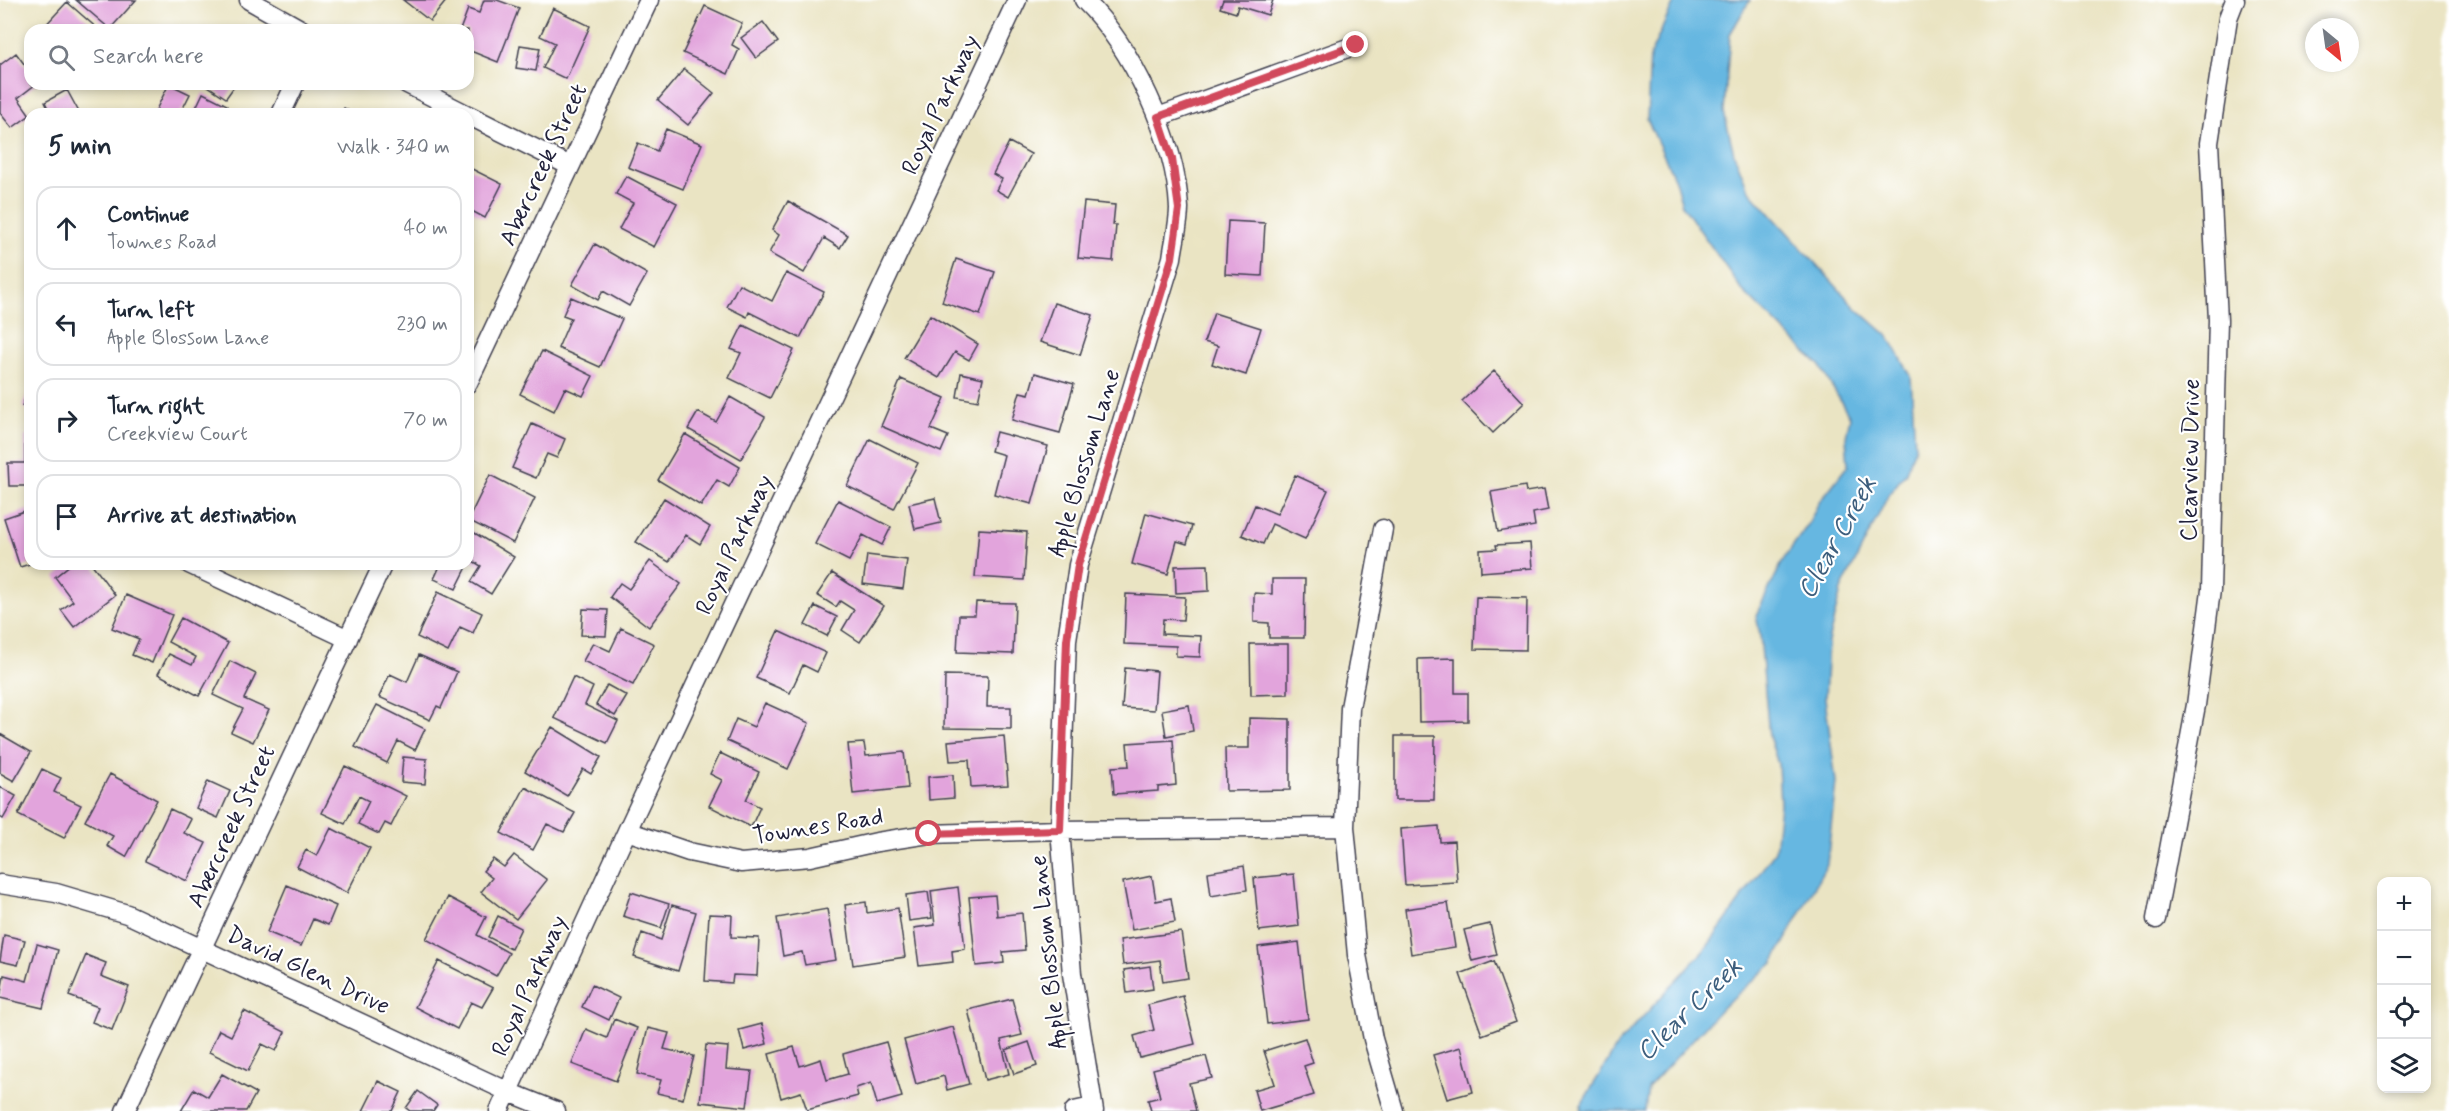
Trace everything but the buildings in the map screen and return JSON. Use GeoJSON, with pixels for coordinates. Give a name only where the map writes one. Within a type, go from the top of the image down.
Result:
{"type":"FeatureCollection","features":[{"type":"Feature","properties":{"kind":"street"},"geometry":{"type":"LineString","coordinates":[[249,0],[291,24]]}},
{"type":"Feature","properties":{"kind":"street","name":"Abercreek Street"},"geometry":{"type":"LineString","coordinates":[[474,370],[649,0]]}},
{"type":"Feature","properties":{"kind":"street","name":"Royal Parkway"},"geometry":{"type":"LineString","coordinates":[[499,1111],[627,831],[1017,0]]}},
{"type":"Feature","properties":{"kind":"street","name":"Apple Blossom Lane"},"geometry":{"type":"LineString","coordinates":[[1084,0],[1119,42],[1158,117],[1172,159],[1179,209],[1174,248],[1078,565],[1067,640],[1060,830],[1072,974],[1087,1110]]}},
{"type":"Feature","properties":{"kind":"street","name":"Clearview Drive"},"geometry":{"type":"LineString","coordinates":[[2156,919],[2196,705],[2211,590],[2218,320],[2209,143],[2228,18],[2235,0]]}},
{"type":"Feature","properties":{"kind":"street"},"geometry":{"type":"LineString","coordinates":[[1158,117],[1356,45]]}},
{"type":"Feature","properties":{"kind":"street"},"geometry":{"type":"LineString","coordinates":[[284,108],[292,90]]}},
{"type":"Feature","properties":{"kind":"street"},"geometry":{"type":"LineString","coordinates":[[418,90],[453,108]]}},
{"type":"Feature","properties":{"kind":"street"},"geometry":{"type":"LineString","coordinates":[[474,118],[570,166]]}},
{"type":"Feature","properties":{"kind":"street"},"geometry":{"type":"LineString","coordinates":[[1383,529],[1350,708],[1345,827],[1357,955],[1373,1039],[1394,1111]]}},
{"type":"Feature","properties":{"kind":"street"},"geometry":{"type":"LineString","coordinates":[[202,570],[348,639]]}},
{"type":"Feature","properties":{"kind":"street","name":"Abercreek Street"},"geometry":{"type":"LineString","coordinates":[[125,1111],[380,570]]}},
{"type":"Feature","properties":{"kind":"street","name":"Townes Road"},"geometry":{"type":"LineString","coordinates":[[627,831],[689,852],[741,863],[810,857],[877,842],[929,834],[1345,827]]}},
{"type":"Feature","properties":{"kind":"street","name":"David Glen Drive"},"geometry":{"type":"LineString","coordinates":[[0,884],[56,893],[127,914],[509,1092],[556,1111]]}},
{"type":"Feature","properties":{"kind":"water","name":"Clear Creek"},"geometry":{"type":"Polygon","coordinates":[[[1675,0],[1750,0],[1730,34],[1724,112],[1734,154],[1748,189],[1855,307],[1889,337],[1911,376],[1915,448],[1905,474],[1889,494],[1841,590],[1828,642],[1825,698],[1836,782],[1827,864],[1773,963],[1724,1006],[1648,1088],[1645,1111],[1581,1111],[1581,1105],[1618,1044],[1707,947],[1775,851],[1780,804],[1778,764],[1769,736],[1760,635],[1756,615],[1785,557],[1809,523],[1818,504],[1848,465],[1846,437],[1850,417],[1820,366],[1742,290],[1682,205],[1675,180],[1647,119],[1650,55],[1675,0]]]}},
{"type":"Feature","properties":{"kind":"route"},"geometry":{"type":"LineString","coordinates":[[929,834],[1060,830],[1067,640],[1078,565],[1172,258],[1179,209],[1172,159],[1158,117],[1356,45]]}}]}
